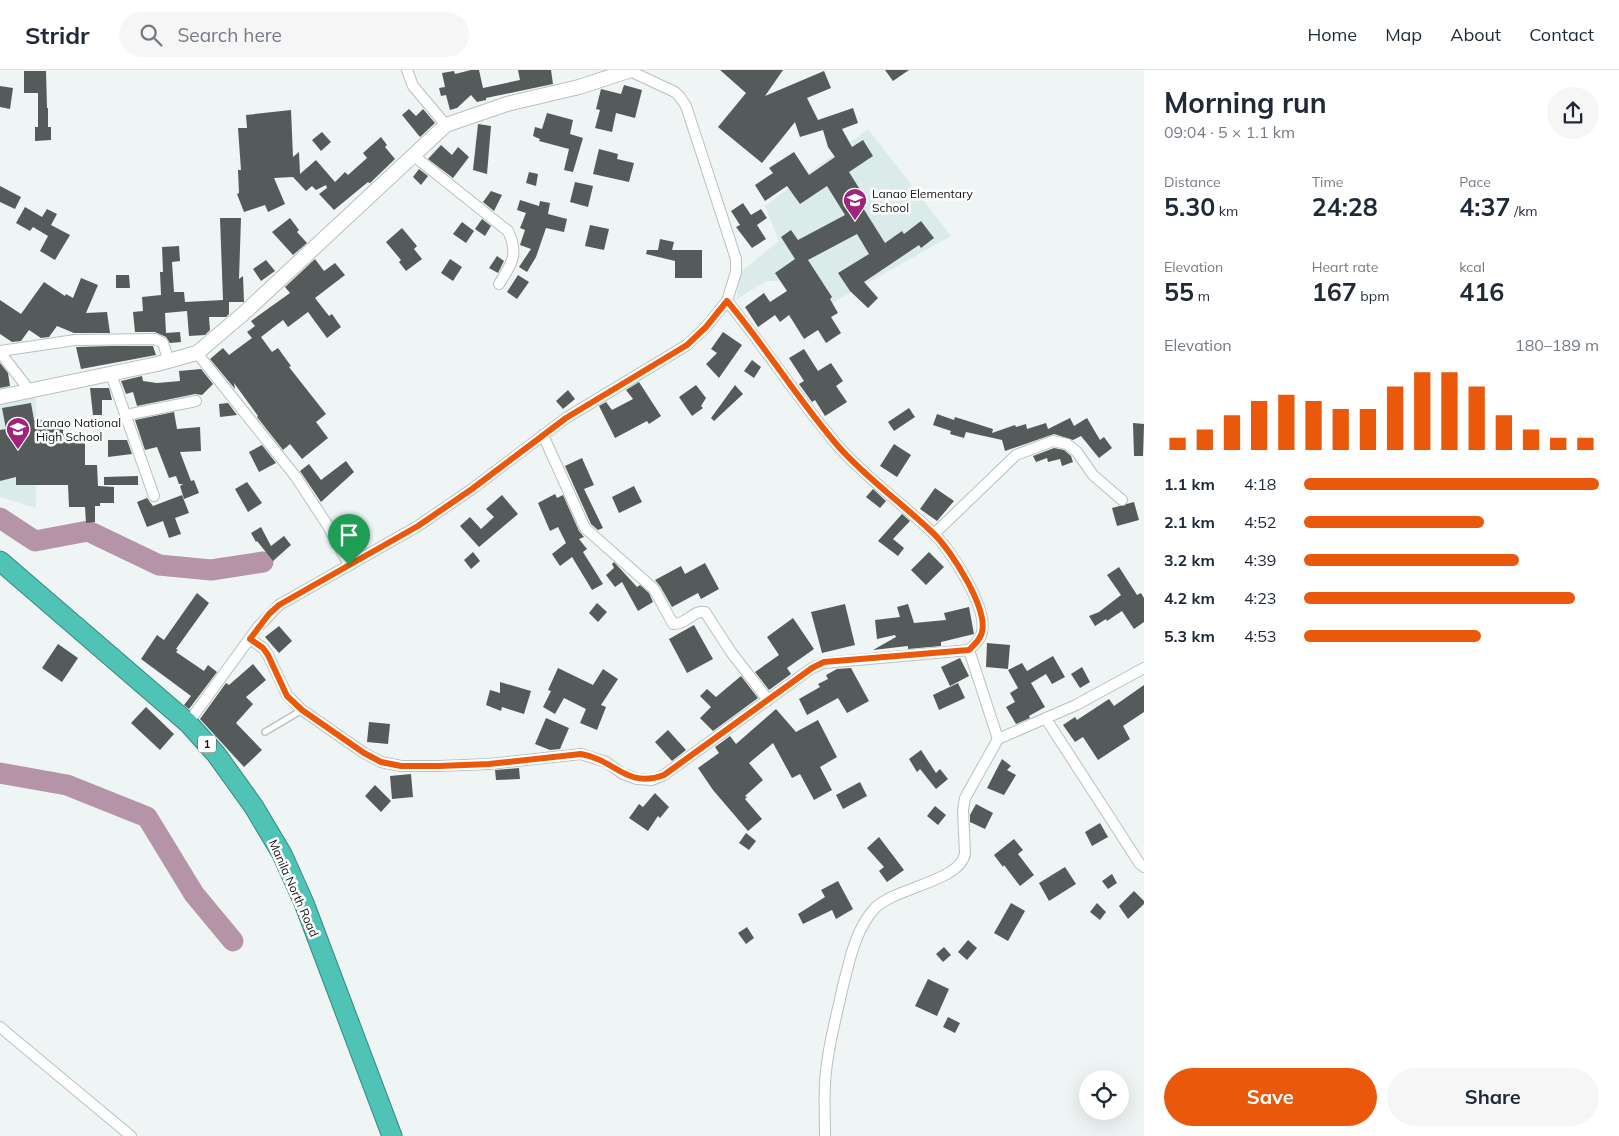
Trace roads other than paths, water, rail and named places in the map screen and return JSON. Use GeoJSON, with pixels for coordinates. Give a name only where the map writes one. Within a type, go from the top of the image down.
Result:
{"type":"FeatureCollection","features":[{"type":"Feature","properties":{"kind":"highway","name":"Manila North Road"},"geometry":{"type":"LineString","coordinates":[[0,561],[188,724],[216,754],[254,807],[282,854],[304,904],[392,1136]]}},
{"type":"Feature","properties":{"kind":"street"},"geometry":{"type":"LineString","coordinates":[[407,70],[413,86],[446,125]]}},
{"type":"Feature","properties":{"kind":"street"},"geometry":{"type":"LineString","coordinates":[[0,397],[169,362],[197,353],[243,314],[446,125],[507,104],[579,87],[630,70],[675,92],[686,106],[736,259],[736,272],[727,301],[706,327],[687,345],[566,418],[472,489],[418,526],[279,605],[269,614],[188,724]]}},
{"type":"Feature","properties":{"kind":"street"},"geometry":{"type":"LineString","coordinates":[[414,156],[508,231],[513,246],[513,259],[499,284]]}},
{"type":"Feature","properties":{"kind":"street"},"geometry":{"type":"LineString","coordinates":[[250,639],[263,648],[287,696],[302,710],[364,753],[381,762],[401,766],[489,764],[581,754],[606,762],[623,774],[637,779],[652,780],[664,775],[812,668],[824,662],[969,650],[982,634],[984,619],[976,596],[934,534],[856,465],[837,445],[759,340],[727,301]]}},
{"type":"Feature","properties":{"kind":"street"},"geometry":{"type":"LineString","coordinates":[[29,390],[0,351],[76,340],[155,339],[163,343],[169,362]]}},
{"type":"Feature","properties":{"kind":"street"},"geometry":{"type":"LineString","coordinates":[[197,353],[296,477],[328,526],[349,565]]}},
{"type":"Feature","properties":{"kind":"street"},"geometry":{"type":"LineString","coordinates":[[111,374],[154,496]]}},
{"type":"Feature","properties":{"kind":"street"},"geometry":{"type":"LineString","coordinates":[[126,415],[196,401]]}},
{"type":"Feature","properties":{"kind":"street"},"geometry":{"type":"LineString","coordinates":[[543,435],[585,528],[654,588],[673,624],[680,624],[699,612],[705,612],[731,652],[768,700]]}},
{"type":"Feature","properties":{"kind":"street"},"geometry":{"type":"LineString","coordinates":[[934,534],[1016,455],[1053,442],[1067,444],[1077,452],[1093,475],[1122,500]]}},
{"type":"Feature","properties":{"kind":"street"},"geometry":{"type":"LineString","coordinates":[[969,650],[998,740]]}},
{"type":"Feature","properties":{"kind":"street"},"geometry":{"type":"LineString","coordinates":[[825,1136],[825,1082],[832,1035],[853,944],[864,924],[881,903],[890,897],[953,871],[964,860],[962,810],[965,798],[998,740],[1046,719],[1144,668]]}},
{"type":"Feature","properties":{"kind":"street"},"geometry":{"type":"LineString","coordinates":[[1046,719],[1140,864],[1144,866]]}},
{"type":"Feature","properties":{"kind":"street"},"geometry":{"type":"LineString","coordinates":[[0,1027],[131,1136]]}},
{"type":"Feature","properties":{"kind":"lane"},"geometry":{"type":"LineString","coordinates":[[265,732],[302,710]]}},
{"type":"Feature","properties":{"kind":"waterway"},"geometry":{"type":"LineString","coordinates":[[0,518],[35,541],[88,531],[159,565],[211,570],[263,562]]}},
{"type":"Feature","properties":{"kind":"waterway"},"geometry":{"type":"LineString","coordinates":[[0,773],[67,785],[147,817],[194,894],[233,941]]}},
{"type":"Feature","properties":{"kind":"place","name":"Lanao Elementary School"},"geometry":{"type":"Point","coordinates":[855,221]}},
{"type":"Feature","properties":{"kind":"place","name":"Lanao National High School"},"geometry":{"type":"Point","coordinates":[18,450]}}]}
